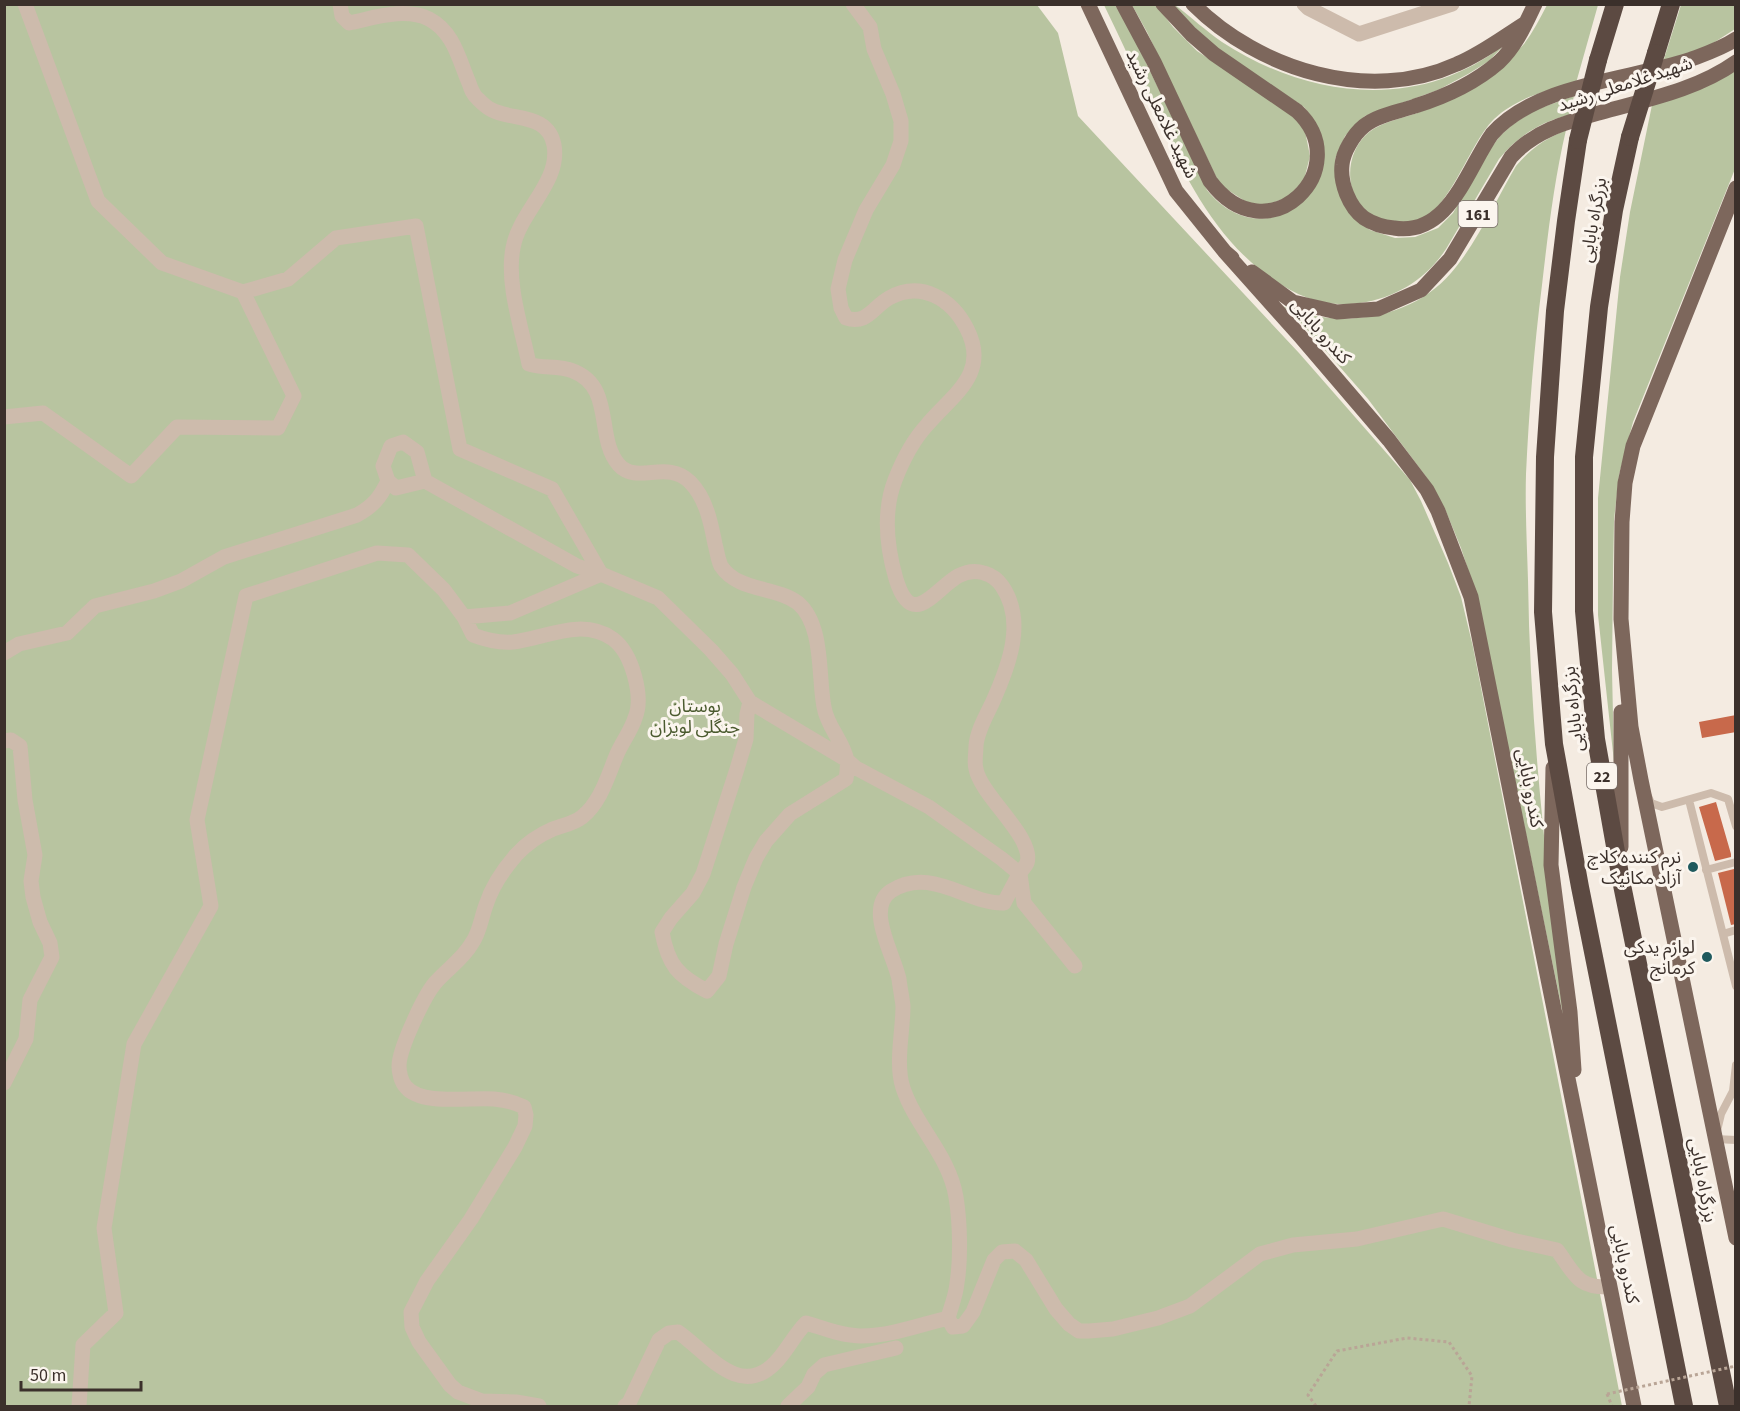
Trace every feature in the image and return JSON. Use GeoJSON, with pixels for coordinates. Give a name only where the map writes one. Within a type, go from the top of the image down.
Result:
{"type":"FeatureCollection","features":[{"type":"Feature","properties":{"kind":"highway","name":"بزرگراه بابایی"},"geometry":{"type":"LineString","coordinates":[[1615,4],[1578,140],[1555,310],[1545,457],[1543,612],[1554,744],[1582,899],[1684,1407]]}},
{"type":"Feature","properties":{"kind":"highway","name":"بزرگراه بابایی"},"geometry":{"type":"LineString","coordinates":[[1671,4],[1630,137],[1614,210],[1599,307],[1584,457],[1584,611],[1596,739],[1621,880],[1728,1407]]}},
{"type":"Feature","properties":{"kind":"main road","name":"شهید غلامعلی رشید"},"geometry":{"type":"LineString","coordinates":[[1088,4],[1176,191],[1225,252],[1293,302],[1337,312],[1378,309],[1422,290],[1450,259],[1511,157],[1533,139],[1558,124],[1696,83],[1736,62]]}},
{"type":"Feature","properties":{"kind":"main road"},"geometry":{"type":"LineString","coordinates":[[1123,4],[1154,62],[1210,181],[1218,192],[1235,205],[1253,211],[1274,210],[1288,205],[1299,197],[1311,183],[1316,161],[1316,146],[1306,120],[1297,111],[1214,54],[1191,34],[1163,4]]}},
{"type":"Feature","properties":{"kind":"main road"},"geometry":{"type":"LineString","coordinates":[[1193,4],[1245,44],[1289,66],[1312,73],[1367,81],[1403,80],[1448,68],[1479,53],[1526,22]]}},
{"type":"Feature","properties":{"kind":"main road"},"geometry":{"type":"LineString","coordinates":[[1535,4],[1511,49],[1479,76],[1445,94],[1376,119],[1362,127],[1352,139],[1342,163],[1343,180],[1347,195],[1364,217],[1383,226],[1401,230],[1415,228],[1432,220],[1452,201],[1492,134],[1517,111],[1566,91],[1712,52],[1736,39]]}},
{"type":"Feature","properties":{"kind":"main road"},"geometry":{"type":"LineString","coordinates":[[1621,880],[1621,619],[1622,522],[1625,483],[1633,447],[1736,188]]}},
{"type":"Feature","properties":{"kind":"main road","name":"کندرو بابایی"},"geometry":{"type":"LineString","coordinates":[[1225,252],[1389,440],[1427,490],[1449,536],[1471,597],[1634,1407]]}},
{"type":"Feature","properties":{"kind":"main road"},"geometry":{"type":"LineString","coordinates":[[1621,619],[1631,727],[1736,1238]]}},
{"type":"Feature","properties":{"kind":"main road"},"geometry":{"type":"LineString","coordinates":[[1554,744],[1551,864],[1570,1012],[1578,1134]]}},
{"type":"Feature","properties":{"kind":"street"},"geometry":{"type":"LineString","coordinates":[[25,4],[98,201],[162,263],[243,292],[288,279],[336,238],[416,226],[460,449],[552,489],[601,574]]}},
{"type":"Feature","properties":{"kind":"street"},"geometry":{"type":"LineString","coordinates":[[340,4],[342,16],[349,23],[400,14],[417,15],[430,20],[445,31],[454,46],[474,96],[491,110],[532,120],[547,129],[554,143],[556,160],[549,179],[517,231],[511,273],[529,364],[539,368],[558,367],[582,375],[596,388],[612,452],[617,463],[624,470],[634,474],[666,471],[680,474],[690,482],[701,496],[712,526],[722,568],[744,583],[786,596],[799,604],[811,623],[819,649],[824,708],[847,760],[846,779],[790,814],[766,841],[744,887],[726,944],[719,976],[707,991],[678,972],[666,953],[662,932],[693,893],[703,874],[746,739],[750,702]]}},
{"type":"Feature","properties":{"kind":"street"},"geometry":{"type":"LineString","coordinates":[[853,4],[870,27],[874,49],[893,94],[901,121],[901,141],[887,178],[866,210],[845,260],[838,289],[841,308],[846,318],[855,321],[865,317],[886,299],[900,293],[915,290],[931,293],[945,301],[959,315],[974,349],[973,368],[967,382],[958,395],[925,426],[895,479],[888,504],[890,547],[896,578],[902,594],[909,603],[919,605],[931,599],[958,575],[975,570],[990,574],[1002,585],[1010,601],[1014,624],[1013,647],[976,742],[976,769],[985,789],[1014,827],[1027,850],[1027,863],[1004,903],[994,903],[950,886],[915,883],[890,891],[881,902],[879,917],[898,978],[903,1004],[900,1059],[902,1085],[913,1114],[931,1138],[949,1171],[956,1198],[959,1265],[957,1286],[948,1318],[953,1327],[963,1326],[973,1312],[994,1260],[1002,1252],[1015,1251],[1026,1260],[1056,1309],[1069,1324],[1079,1331],[1089,1331],[1113,1329],[1158,1318],[1190,1306],[1260,1254],[1293,1245],[1357,1239],[1443,1219],[1512,1240],[1557,1250],[1581,1281],[1592,1287],[1609,1287]]}},
{"type":"Feature","properties":{"kind":"street"},"geometry":{"type":"LineString","coordinates":[[1304,4],[1359,34],[1452,4]]}},
{"type":"Feature","properties":{"kind":"street"},"geometry":{"type":"LineString","coordinates":[[4,417],[43,413],[131,476],[177,427],[278,428],[294,396],[243,292]]}},
{"type":"Feature","properties":{"kind":"street"},"geometry":{"type":"LineString","coordinates":[[425,481],[417,452],[403,442],[391,447],[383,466],[388,481],[396,488],[425,481],[577,566],[657,598],[711,650],[732,674],[750,702],[847,760],[856,768],[929,807],[1002,859],[1020,874],[1024,903],[1075,966]]}},
{"type":"Feature","properties":{"kind":"street"},"geometry":{"type":"LineString","coordinates":[[4,653],[19,644],[67,633],[95,606],[154,591],[181,581],[224,557],[357,515],[380,498],[388,481]]}},
{"type":"Feature","properties":{"kind":"street"},"geometry":{"type":"LineString","coordinates":[[79,1407],[83,1345],[116,1312],[104,1228],[134,1044],[211,906],[197,820],[246,596],[377,553],[408,555],[444,590],[464,617],[473,635],[499,642],[513,642],[584,628],[601,632],[614,639],[629,658],[638,696],[636,718],[617,754],[609,776],[590,809],[571,824],[554,829],[528,844],[507,867],[491,891],[473,943],[433,985],[411,1029],[399,1064],[401,1078],[406,1088],[424,1097],[494,1099],[514,1102],[524,1107],[525,1126],[515,1147],[471,1219],[427,1281],[411,1312],[412,1327],[419,1342],[450,1385],[458,1392],[482,1401],[516,1402],[539,1407]]}},
{"type":"Feature","properties":{"kind":"street"},"geometry":{"type":"LineString","coordinates":[[464,617],[510,613],[601,574]]}},
{"type":"Feature","properties":{"kind":"street"},"geometry":{"type":"LineString","coordinates":[[4,741],[11,740],[20,746],[25,800],[35,855],[33,897],[40,922],[50,943],[52,957],[30,1000],[26,1040],[4,1083]]}},
{"type":"Feature","properties":{"kind":"street"},"geometry":{"type":"LineString","coordinates":[[625,1407],[659,1340],[669,1334],[678,1332],[698,1346],[723,1370],[737,1375],[750,1376],[765,1372],[774,1364],[795,1334],[806,1323],[844,1334],[861,1336],[900,1330],[948,1318]]}},
{"type":"Feature","properties":{"kind":"street"},"geometry":{"type":"LineString","coordinates":[[788,1407],[824,1365],[896,1348]]}},
{"type":"Feature","properties":{"kind":"lane"},"geometry":{"type":"LineString","coordinates":[[1641,780],[1651,803],[1662,807],[1711,793],[1728,799],[1736,826]]}},
{"type":"Feature","properties":{"kind":"lane"},"geometry":{"type":"LineString","coordinates":[[1689,800],[1736,986]]}},
{"type":"Feature","properties":{"kind":"lane"},"geometry":{"type":"LineString","coordinates":[[1706,870],[1736,862]]}},
{"type":"Feature","properties":{"kind":"lane"},"geometry":{"type":"LineString","coordinates":[[1723,934],[1736,930]]}},
{"type":"Feature","properties":{"kind":"lane"},"geometry":{"type":"LineString","coordinates":[[1736,1065],[1733,1091],[1721,1114],[1715,1139],[1736,1140]]}},
{"type":"Feature","properties":{"kind":"path"},"geometry":{"type":"LineString","coordinates":[[1316,1407],[1308,1395],[1337,1351],[1407,1338],[1449,1342],[1472,1376],[1469,1407]]}},
{"type":"Feature","properties":{"kind":"path"},"geometry":{"type":"LineString","coordinates":[[1612,1407],[1607,1394],[1736,1366]]}},
{"type":"Feature","properties":{"kind":"green space","name":"بوستان جنگلی لویزان"},"geometry":{"type":"Polygon","coordinates":[[[5,5],[1037,5],[1058,33],[1078,116],[1299,353],[1410,480],[1448,563],[1461,597],[1473,647],[1622,1406],[5,1406],[5,5]]]}},
{"type":"Feature","properties":{"kind":"green space"},"geometry":{"type":"Polygon","coordinates":[[[1104,5],[1115,5],[1129,27],[1207,190],[1231,211],[1256,218],[1280,215],[1300,203],[1316,184],[1323,161],[1320,134],[1304,107],[1222,52],[1172,5],[1222,42],[1256,61],[1291,76],[1327,86],[1364,90],[1401,88],[1437,80],[1472,66],[1505,44],[1489,61],[1468,74],[1438,90],[1365,116],[1345,136],[1335,159],[1335,177],[1358,221],[1370,230],[1395,238],[1415,237],[1438,228],[1453,213],[1500,136],[1535,110],[1574,96],[1569,115],[1530,131],[1514,143],[1499,159],[1446,249],[1419,278],[1386,297],[1360,303],[1326,303],[1304,297],[1274,280],[1235,247],[1219,227],[1191,185],[1179,162],[1104,5]]]}},
{"type":"Feature","properties":{"kind":"green space"},"geometry":{"type":"Polygon","coordinates":[[[1132,5],[1156,5],[1173,27],[1197,51],[1291,113],[1305,131],[1310,156],[1304,180],[1288,197],[1267,205],[1248,203],[1220,185],[1132,5]]]}},
{"type":"Feature","properties":{"kind":"green space"},"geometry":{"type":"Polygon","coordinates":[[[1547,5],[1598,5],[1576,83],[1522,100],[1494,119],[1484,131],[1447,195],[1424,218],[1411,223],[1389,221],[1382,220],[1368,212],[1353,192],[1350,179],[1354,154],[1360,142],[1374,129],[1427,109],[1503,63],[1524,44],[1547,5]]]}},
{"type":"Feature","properties":{"kind":"green space"},"geometry":{"type":"Polygon","coordinates":[[[1681,5],[1735,5],[1735,29],[1704,49],[1663,62],[1681,5]]]}},
{"type":"Feature","properties":{"kind":"green space"},"geometry":{"type":"Polygon","coordinates":[[[1735,69],[1735,169],[1633,422],[1619,475],[1614,520],[1613,577],[1614,762],[1598,615],[1598,498],[1620,277],[1630,212],[1652,105],[1735,69]]]}},
{"type":"Feature","properties":{"kind":"green space"},"geometry":{"type":"Polygon","coordinates":[[[1566,130],[1552,207],[1537,332],[1532,380],[1526,500],[1532,697],[1548,871],[1569,1044],[1478,600],[1461,548],[1445,509],[1427,478],[1368,399],[1296,317],[1282,306],[1326,318],[1372,316],[1415,301],[1435,289],[1451,273],[1478,235],[1516,166],[1538,145],[1566,130]]]}},
{"type":"Feature","properties":{"kind":"building"},"geometry":{"type":"Polygon","coordinates":[[[1736,715],[1736,732],[1702,738],[1699,722],[1736,715]]]}},
{"type":"Feature","properties":{"kind":"building"},"geometry":{"type":"Polygon","coordinates":[[[1716,802],[1731,857],[1715,861],[1699,807],[1716,802]]]}},
{"type":"Feature","properties":{"kind":"building"},"geometry":{"type":"Polygon","coordinates":[[[1734,869],[1736,924],[1731,925],[1718,873],[1734,869]]]}},
{"type":"Feature","properties":{"kind":"place","name":"نرم کننده کلاچ آزاد مکانیک"},"geometry":{"type":"Point","coordinates":[1693,867]}},
{"type":"Feature","properties":{"kind":"place","name":"لوازم یدکی کرمانج"},"geometry":{"type":"Point","coordinates":[1707,957]}}]}
